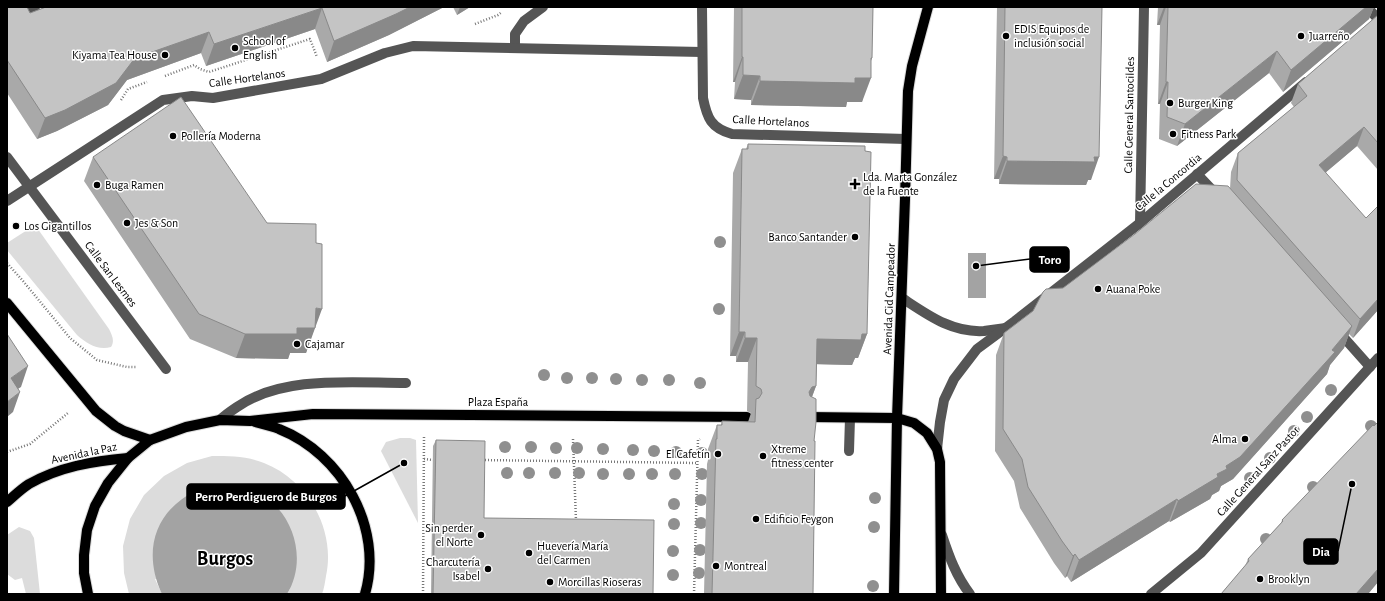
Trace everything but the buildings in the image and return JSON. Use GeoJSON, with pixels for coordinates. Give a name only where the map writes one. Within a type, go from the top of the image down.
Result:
{"type":"FeatureCollection","features":[{"type":"Feature","properties":{"kind":"main road","name":"Avenida Cid Campeador"},"geometry":{"type":"LineString","coordinates":[[894,594],[897,418],[908,91],[912,66],[928,7]]}},
{"type":"Feature","properties":{"kind":"main road"},"geometry":{"type":"LineString","coordinates":[[7,303],[96,411],[124,431],[150,440]]}},
{"type":"Feature","properties":{"kind":"main road","name":"Plaza España"},"geometry":{"type":"LineString","coordinates":[[88,594],[84,573],[84,554],[87,530],[98,500],[108,483],[128,458],[150,440],[186,427],[220,420],[250,421],[313,414],[747,417]]}},
{"type":"Feature","properties":{"kind":"main road"},"geometry":{"type":"LineString","coordinates":[[807,418],[850,421],[897,418],[914,423],[927,433],[937,449],[940,462],[941,594]]}},
{"type":"Feature","properties":{"kind":"main road","name":"Plaza España"},"geometry":{"type":"LineString","coordinates":[[250,421],[279,428],[299,439],[318,452],[330,463],[348,486],[365,525],[366,531],[369,569],[365,594]]}},
{"type":"Feature","properties":{"kind":"main road","name":"Avenida la Paz"},"geometry":{"type":"LineString","coordinates":[[7,502],[28,485],[48,475],[68,468],[103,460],[128,458]]}},
{"type":"Feature","properties":{"kind":"street"},"geometry":{"type":"LineString","coordinates":[[13,17],[35,7]]}},
{"type":"Feature","properties":{"kind":"street"},"geometry":{"type":"LineString","coordinates":[[515,48],[515,34],[524,21],[543,7]]}},
{"type":"Feature","properties":{"kind":"street","name":"Calle Hortelanos"},"geometry":{"type":"LineString","coordinates":[[702,7],[703,98],[705,111],[712,123],[721,131],[732,134],[906,139]]}},
{"type":"Feature","properties":{"kind":"street","name":"Calle General Santocildes"},"geometry":{"type":"LineString","coordinates":[[1140,223],[1144,7]]}},
{"type":"Feature","properties":{"kind":"street"},"geometry":{"type":"LineString","coordinates":[[1367,7],[1376,21]]}},
{"type":"Feature","properties":{"kind":"street","name":"Calle Hortelanos"},"geometry":{"type":"LineString","coordinates":[[7,201],[163,100],[192,96],[213,98],[321,79],[385,53],[413,46],[702,52]]}},
{"type":"Feature","properties":{"kind":"street","name":"Calle la Concordia"},"geometry":{"type":"LineString","coordinates":[[937,449],[944,400],[954,379],[978,349],[1140,223],[1313,76]]}},
{"type":"Feature","properties":{"kind":"street","name":"Calle San Lesmes"},"geometry":{"type":"LineString","coordinates":[[7,157],[166,369]]}},
{"type":"Feature","properties":{"kind":"street"},"geometry":{"type":"LineString","coordinates":[[1197,174],[1225,204]]}},
{"type":"Feature","properties":{"kind":"street","name":"Calle la Concordia"},"geometry":{"type":"LineString","coordinates":[[902,298],[939,322],[960,329],[983,331],[1008,327]]}},
{"type":"Feature","properties":{"kind":"street"},"geometry":{"type":"LineString","coordinates":[[1334,326],[1370,367]]}},
{"type":"Feature","properties":{"kind":"street","name":"Calle General Sanz Pastor"},"geometry":{"type":"LineString","coordinates":[[1151,594],[1202,553],[1378,358]]}},
{"type":"Feature","properties":{"kind":"street"},"geometry":{"type":"LineString","coordinates":[[220,420],[237,406],[250,399],[276,389],[313,383],[406,382]]}},
{"type":"Feature","properties":{"kind":"street"},"geometry":{"type":"LineString","coordinates":[[849,451],[850,421]]}},
{"type":"Feature","properties":{"kind":"street"},"geometry":{"type":"LineString","coordinates":[[941,533],[957,574],[970,594]]}},
{"type":"Feature","properties":{"kind":"path"},"geometry":{"type":"LineString","coordinates":[[7,263],[70,338],[97,360],[127,367],[166,369]]}},
{"type":"Feature","properties":{"kind":"path"},"geometry":{"type":"LineString","coordinates":[[7,452],[30,444],[70,412],[79,390]]}},
{"type":"Feature","properties":{"kind":"path"},"geometry":{"type":"LineString","coordinates":[[422,432],[424,437],[422,594]]}},
{"type":"Feature","properties":{"kind":"path"},"geometry":{"type":"LineString","coordinates":[[694,594],[698,440],[702,438]]}},
{"type":"Feature","properties":{"kind":"path"},"geometry":{"type":"LineString","coordinates":[[573,439],[576,525]]}},
{"type":"Feature","properties":{"kind":"path"},"geometry":{"type":"LineString","coordinates":[[424,459],[433,460]]}},
{"type":"Feature","properties":{"kind":"path"},"geometry":{"type":"LineString","coordinates":[[482,460],[697,463]]}},
{"type":"Feature","properties":{"kind":"shaded area"},"geometry":{"type":"Polygon","coordinates":[[[35,225],[109,329],[113,340],[111,347],[97,347],[84,341],[77,335],[7,250],[7,243],[35,225]]]}},
{"type":"Feature","properties":{"kind":"shaded area"},"geometry":{"type":"Polygon","coordinates":[[[968,253],[986,253],[986,298],[968,298],[968,253]]]}},
{"type":"Feature","properties":{"kind":"shaded area"},"geometry":{"type":"Polygon","coordinates":[[[400,438],[410,438],[416,440],[418,523],[381,451],[386,442],[400,438]]]}},
{"type":"Feature","properties":{"kind":"shaded area"},"geometry":{"type":"Polygon","coordinates":[[[212,456],[232,456],[264,463],[280,471],[294,481],[306,494],[315,509],[327,541],[328,559],[322,594],[287,594],[290,589],[155,579],[162,594],[129,594],[124,573],[123,546],[130,519],[144,495],[164,476],[187,463],[212,456]]]}},
{"type":"Feature","properties":{"kind":"shaded area"},"geometry":{"type":"Polygon","coordinates":[[[215,485],[240,487],[263,496],[275,506],[285,518],[292,532],[296,548],[297,564],[294,579],[287,594],[162,594],[153,562],[153,547],[156,534],[162,521],[171,509],[182,499],[197,490],[215,485]]]}},
{"type":"Feature","properties":{"kind":"shaded area"},"geometry":{"type":"Polygon","coordinates":[[[19,527],[30,531],[34,538],[40,594],[26,594],[22,578],[15,580],[7,574],[7,535],[19,527]]]}},
{"type":"Feature","properties":{"kind":"place","name":"EDIS Equipos de inclusión social"},"geometry":{"type":"Point","coordinates":[1006,36]}},
{"type":"Feature","properties":{"kind":"place","name":"Juarreño"},"geometry":{"type":"Point","coordinates":[1301,36]}},
{"type":"Feature","properties":{"kind":"place","name":"School of English"},"geometry":{"type":"Point","coordinates":[235,48]}},
{"type":"Feature","properties":{"kind":"place","name":"Kiyama Tea House"},"geometry":{"type":"Point","coordinates":[165,55]}},
{"type":"Feature","properties":{"kind":"place","name":"Burger King"},"geometry":{"type":"Point","coordinates":[1170,103]}},
{"type":"Feature","properties":{"kind":"place","name":"Fitness Park"},"geometry":{"type":"Point","coordinates":[1173,134]}},
{"type":"Feature","properties":{"kind":"place","name":"Pollería Moderna"},"geometry":{"type":"Point","coordinates":[173,136]}},
{"type":"Feature","properties":{"kind":"place","name":"Lda. Marta González de la Fuente"},"geometry":{"type":"Point","coordinates":[855,184]}},
{"type":"Feature","properties":{"kind":"place","name":"Buga Ramen"},"geometry":{"type":"Point","coordinates":[97,185]}},
{"type":"Feature","properties":{"kind":"place","name":"Jes & Son"},"geometry":{"type":"Point","coordinates":[127,223]}},
{"type":"Feature","properties":{"kind":"place","name":"Los Gigantillos"},"geometry":{"type":"Point","coordinates":[16,226]}},
{"type":"Feature","properties":{"kind":"place","name":"Banco Santander"},"geometry":{"type":"Point","coordinates":[855,237]}},
{"type":"Feature","properties":{"kind":"place","name":"Toro"},"geometry":{"type":"Point","coordinates":[976,266]}},
{"type":"Feature","properties":{"kind":"place","name":"Auana Poke"},"geometry":{"type":"Point","coordinates":[1098,289]}},
{"type":"Feature","properties":{"kind":"place","name":"Cajamar"},"geometry":{"type":"Point","coordinates":[297,344]}},
{"type":"Feature","properties":{"kind":"place","name":"Alma"},"geometry":{"type":"Point","coordinates":[1245,439]}},
{"type":"Feature","properties":{"kind":"place","name":"El Cafetín"},"geometry":{"type":"Point","coordinates":[718,454]}},
{"type":"Feature","properties":{"kind":"place","name":"Xtreme fitness center"},"geometry":{"type":"Point","coordinates":[763,456]}},
{"type":"Feature","properties":{"kind":"place","name":"Perro Perdiguero de Burgos"},"geometry":{"type":"Point","coordinates":[404,463]}},
{"type":"Feature","properties":{"kind":"place","name":"Dia"},"geometry":{"type":"Point","coordinates":[1352,484]}},
{"type":"Feature","properties":{"kind":"place","name":"Edificio Feygon"},"geometry":{"type":"Point","coordinates":[756,519]}},
{"type":"Feature","properties":{"kind":"place","name":"Sin perder el Norte"},"geometry":{"type":"Point","coordinates":[481,535]}},
{"type":"Feature","properties":{"kind":"place","name":"Huevería María del Carmen"},"geometry":{"type":"Point","coordinates":[529,553]}},
{"type":"Feature","properties":{"kind":"place","name":"Montreal"},"geometry":{"type":"Point","coordinates":[716,566]}},
{"type":"Feature","properties":{"kind":"place","name":"Charcutería Isabel"},"geometry":{"type":"Point","coordinates":[488,569]}},
{"type":"Feature","properties":{"kind":"place","name":"Brooklyn"},"geometry":{"type":"Point","coordinates":[1260,579]}},
{"type":"Feature","properties":{"kind":"place","name":"Morcillas Rioseras"},"geometry":{"type":"Point","coordinates":[550,582]}},
{"type":"Feature","properties":{"kind":"district","name":"Burgos"},"geometry":{"type":"Point","coordinates":[225,558]}}]}
